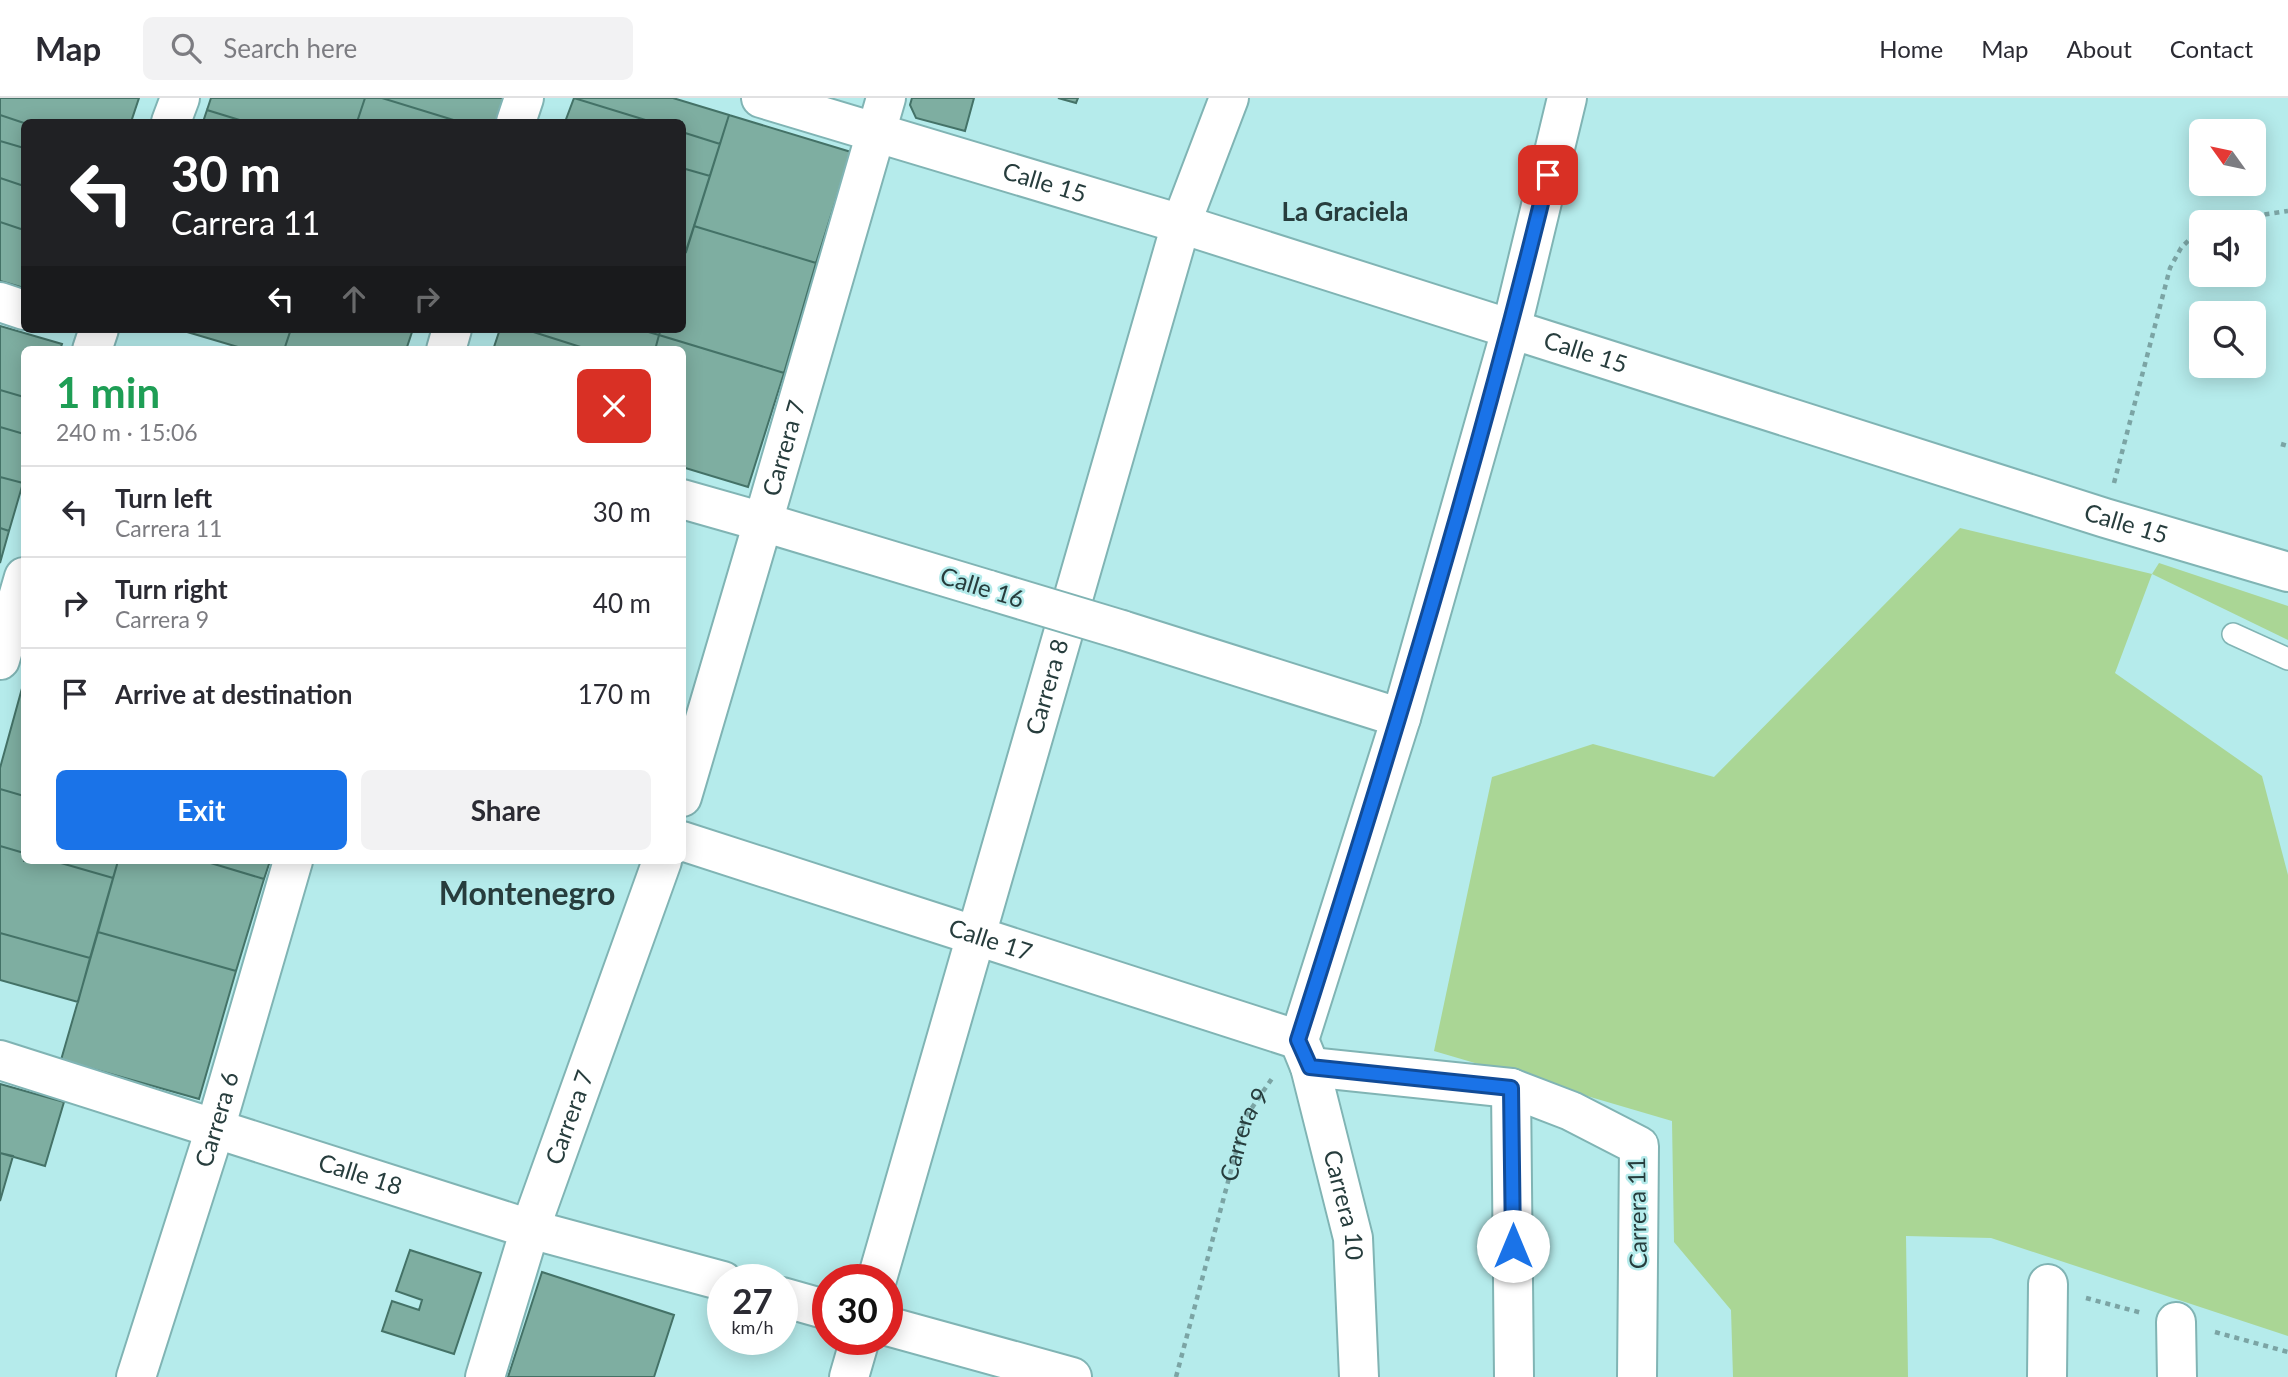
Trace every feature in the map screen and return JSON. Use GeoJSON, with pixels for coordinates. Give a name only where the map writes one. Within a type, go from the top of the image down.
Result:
{"type":"FeatureCollection","features":[{"type":"Feature","properties":{"kind":"street"},"geometry":{"type":"LineString","coordinates":[[172,119],[180,98]]}},
{"type":"Feature","properties":{"kind":"street"},"geometry":{"type":"LineString","coordinates":[[517,119],[524,98]]}},
{"type":"Feature","properties":{"kind":"street","name":"Calle 15"},"geometry":{"type":"LineString","coordinates":[[761,98],[1181,224],[2105,518],[2288,572]]}},
{"type":"Feature","properties":{"kind":"street","name":"Carrera 7"},"geometry":{"type":"LineString","coordinates":[[686,783],[886,98]]}},
{"type":"Feature","properties":{"kind":"street","name":"Carrera 8"},"geometry":{"type":"LineString","coordinates":[[881,1264],[1181,224],[1229,98]]}},
{"type":"Feature","properties":{"kind":"street"},"geometry":{"type":"LineString","coordinates":[[1304,1054],[1511,330],[1567,98]]}},
{"type":"Feature","properties":{"kind":"street"},"geometry":{"type":"LineString","coordinates":[[0,302],[21,309]]}},
{"type":"Feature","properties":{"kind":"street","name":"Calle 16"},"geometry":{"type":"LineString","coordinates":[[686,500],[1122,630],[1401,718]]}},
{"type":"Feature","properties":{"kind":"street"},"geometry":{"type":"LineString","coordinates":[[21,587],[0,659],[21,665]]}},
{"type":"Feature","properties":{"kind":"street","name":"Calle 17"},"geometry":{"type":"LineString","coordinates":[[686,842],[976,935],[1304,1054]]}},
{"type":"Feature","properties":{"kind":"street","name":"Carrera 6"},"geometry":{"type":"LineString","coordinates":[[136,1377],[215,1129],[292,864]]}},
{"type":"Feature","properties":{"kind":"street","name":"Carrera 7"},"geometry":{"type":"LineString","coordinates":[[485,1377],[530,1229],[661,864]]}},
{"type":"Feature","properties":{"kind":"street","name":"Carrera 11"},"geometry":{"type":"LineString","coordinates":[[1304,1054],[1511,1088],[1572,1111],[1639,1146],[1637,1377]]}},
{"type":"Feature","properties":{"kind":"street","name":"Carrera 10"},"geometry":{"type":"LineString","coordinates":[[1304,1054],[1353,1238],[1359,1377]]}},
{"type":"Feature","properties":{"kind":"street","name":"Calle 18"},"geometry":{"type":"LineString","coordinates":[[0,1060],[530,1229],[707,1277]]}},
{"type":"Feature","properties":{"kind":"street"},"geometry":{"type":"LineString","coordinates":[[1511,1088],[1514,1377]]}},
{"type":"Feature","properties":{"kind":"street"},"geometry":{"type":"LineString","coordinates":[[2046,1377],[2048,1284]]}},
{"type":"Feature","properties":{"kind":"street"},"geometry":{"type":"LineString","coordinates":[[2176,1322],[2177,1377]]}},
{"type":"Feature","properties":{"kind":"street"},"geometry":{"type":"LineString","coordinates":[[903,1330],[1072,1377]]}},
{"type":"Feature","properties":{"kind":"street"},"geometry":{"type":"LineString","coordinates":[[849,1377],[855,1355]]}},
{"type":"Feature","properties":{"kind":"lane"},"geometry":{"type":"LineString","coordinates":[[2233,634],[2288,659]]}},
{"type":"Feature","properties":{"kind":"path"},"geometry":{"type":"LineString","coordinates":[[2266,214],[2288,211]]}},
{"type":"Feature","properties":{"kind":"path"},"geometry":{"type":"LineString","coordinates":[[2105,518],[2170,268],[2181,248],[2189,240]]}},
{"type":"Feature","properties":{"kind":"path"},"geometry":{"type":"LineString","coordinates":[[2281,444],[2288,446]]}},
{"type":"Feature","properties":{"kind":"path","name":"Carrera 9"},"geometry":{"type":"LineString","coordinates":[[1176,1377],[1245,1118],[1304,1054]]}},
{"type":"Feature","properties":{"kind":"green space"},"geometry":{"type":"Polygon","coordinates":[[[1960,528],[2152,574],[2115,673],[2262,776],[2288,875],[2288,1336],[1991,1238],[1906,1236],[1908,1377],[1733,1377],[1731,1310],[1674,1242],[1672,1121],[1434,1051],[1492,777],[1593,744],[1714,777],[1960,528]]]}},
{"type":"Feature","properties":{"kind":"green space"},"geometry":{"type":"Polygon","coordinates":[[[2159,563],[2288,606],[2288,640],[2152,574],[2159,563]]]}},
{"type":"Feature","properties":{"kind":"building"},"geometry":{"type":"Polygon","coordinates":[[[0,98],[139,98],[132,119],[21,119],[21,122],[0,115],[0,98]]]}},
{"type":"Feature","properties":{"kind":"building"},"geometry":{"type":"Polygon","coordinates":[[[211,98],[365,98],[358,119],[236,119],[207,110],[211,98]]]}},
{"type":"Feature","properties":{"kind":"building"},"geometry":{"type":"Polygon","coordinates":[[[365,98],[382,98],[450,119],[358,119],[365,98]]]}},
{"type":"Feature","properties":{"kind":"building"},"geometry":{"type":"Polygon","coordinates":[[[382,98],[508,98],[501,119],[450,119],[382,98]]]}},
{"type":"Feature","properties":{"kind":"building"},"geometry":{"type":"Polygon","coordinates":[[[574,98],[673,98],[729,115],[720,144],[686,133],[686,119],[642,119],[574,98]]]}},
{"type":"Feature","properties":{"kind":"building"},"geometry":{"type":"Polygon","coordinates":[[[574,98],[642,119],[566,119],[574,98]]]}},
{"type":"Feature","properties":{"kind":"building"},"geometry":{"type":"Polygon","coordinates":[[[912,98],[974,98],[965,131],[916,118],[910,105],[912,98]]]}},
{"type":"Feature","properties":{"kind":"building"},"geometry":{"type":"Polygon","coordinates":[[[1058,98],[1078,98],[1076,103],[1058,98]]]}},
{"type":"Feature","properties":{"kind":"building"},"geometry":{"type":"Polygon","coordinates":[[[207,110],[236,119],[204,119],[207,110]]]}},
{"type":"Feature","properties":{"kind":"building"},"geometry":{"type":"Polygon","coordinates":[[[0,115],[21,122],[21,147],[0,141],[0,115]]]}},
{"type":"Feature","properties":{"kind":"building"},"geometry":{"type":"Polygon","coordinates":[[[729,115],[851,152],[816,263],[694,226],[729,115]]]}},
{"type":"Feature","properties":{"kind":"building"},"geometry":{"type":"Polygon","coordinates":[[[686,133],[720,144],[710,176],[686,169],[686,133]]]}},
{"type":"Feature","properties":{"kind":"building"},"geometry":{"type":"Polygon","coordinates":[[[0,141],[21,147],[21,185],[0,178],[0,141]]]}},
{"type":"Feature","properties":{"kind":"building"},"geometry":{"type":"Polygon","coordinates":[[[686,169],[710,176],[686,252],[686,169]]]}},
{"type":"Feature","properties":{"kind":"building"},"geometry":{"type":"Polygon","coordinates":[[[0,178],[21,185],[21,229],[0,222],[0,178]]]}},
{"type":"Feature","properties":{"kind":"building"},"geometry":{"type":"Polygon","coordinates":[[[0,222],[21,229],[21,287],[0,281],[0,222]]]}},
{"type":"Feature","properties":{"kind":"building"},"geometry":{"type":"Polygon","coordinates":[[[694,226],[816,263],[784,373],[659,335],[686,333],[686,251],[694,226]]]}},
{"type":"Feature","properties":{"kind":"building"},"geometry":{"type":"Polygon","coordinates":[[[0,326],[62,344],[21,346],[21,396],[0,390],[0,326]]]}},
{"type":"Feature","properties":{"kind":"building"},"geometry":{"type":"Polygon","coordinates":[[[191,333],[290,333],[285,346],[234,346],[191,333]]]}},
{"type":"Feature","properties":{"kind":"building"},"geometry":{"type":"Polygon","coordinates":[[[290,333],[412,333],[407,346],[285,346],[290,333]]]}},
{"type":"Feature","properties":{"kind":"building"},"geometry":{"type":"Polygon","coordinates":[[[499,333],[537,333],[577,346],[494,346],[499,333]]]}},
{"type":"Feature","properties":{"kind":"building"},"geometry":{"type":"Polygon","coordinates":[[[537,333],[659,335],[656,346],[577,346],[537,333]]]}},
{"type":"Feature","properties":{"kind":"building"},"geometry":{"type":"Polygon","coordinates":[[[659,335],[784,373],[748,487],[686,468],[686,346],[656,346],[659,335]]]}},
{"type":"Feature","properties":{"kind":"building"},"geometry":{"type":"Polygon","coordinates":[[[0,390],[21,396],[21,433],[0,427],[0,390]]]}},
{"type":"Feature","properties":{"kind":"building"},"geometry":{"type":"Polygon","coordinates":[[[0,427],[21,433],[21,482],[0,477],[0,427]]]}},
{"type":"Feature","properties":{"kind":"building"},"geometry":{"type":"Polygon","coordinates":[[[0,477],[21,482],[21,490],[9,531],[0,528],[0,477]]]}},
{"type":"Feature","properties":{"kind":"building"},"geometry":{"type":"Polygon","coordinates":[[[0,528],[9,531],[0,563],[0,528]]]}},
{"type":"Feature","properties":{"kind":"building"},"geometry":{"type":"Polygon","coordinates":[[[21,692],[21,795],[0,789],[0,768],[21,692]]]}},
{"type":"Feature","properties":{"kind":"building"},"geometry":{"type":"Polygon","coordinates":[[[0,789],[21,795],[21,852],[0,846],[0,789]]]}},
{"type":"Feature","properties":{"kind":"building"},"geometry":{"type":"Polygon","coordinates":[[[0,846],[21,852],[21,864],[64,864],[113,878],[90,958],[0,933],[0,846]]]}},
{"type":"Feature","properties":{"kind":"building"},"geometry":{"type":"Polygon","coordinates":[[[64,864],[117,864],[113,878],[64,864]]]}},
{"type":"Feature","properties":{"kind":"building"},"geometry":{"type":"Polygon","coordinates":[[[117,864],[214,864],[264,879],[236,971],[98,932],[117,864]]]}},
{"type":"Feature","properties":{"kind":"building"},"geometry":{"type":"Polygon","coordinates":[[[214,864],[269,864],[264,879],[214,864]]]}},
{"type":"Feature","properties":{"kind":"building"},"geometry":{"type":"Polygon","coordinates":[[[98,932],[236,971],[199,1099],[61,1060],[98,932]]]}},
{"type":"Feature","properties":{"kind":"building"},"geometry":{"type":"Polygon","coordinates":[[[0,933],[90,958],[78,1002],[0,980],[0,933]]]}},
{"type":"Feature","properties":{"kind":"building"},"geometry":{"type":"Polygon","coordinates":[[[0,1084],[64,1102],[45,1166],[0,1153],[0,1084]]]}},
{"type":"Feature","properties":{"kind":"building"},"geometry":{"type":"Polygon","coordinates":[[[0,1153],[13,1156],[0,1201],[0,1153]]]}},
{"type":"Feature","properties":{"kind":"building"},"geometry":{"type":"Polygon","coordinates":[[[410,1250],[481,1273],[454,1354],[382,1331],[392,1301],[419,1310],[422,1300],[396,1291],[410,1250]]]}},
{"type":"Feature","properties":{"kind":"building"},"geometry":{"type":"Polygon","coordinates":[[[542,1272],[674,1315],[654,1377],[508,1377],[542,1272]]]}},
{"type":"Feature","properties":{"kind":"district","name":"La Graciela"},"geometry":{"type":"Point","coordinates":[1345,212]}},
{"type":"Feature","properties":{"kind":"district","name":"Montenegro"},"geometry":{"type":"Point","coordinates":[527,894]}},
{"type":"Feature","properties":{"kind":"route"},"geometry":{"type":"LineString","coordinates":[[1513,1246],[1511,1088],[1310,1067],[1298,1040],[1401,718],[1511,330],[1548,175]]}}]}
